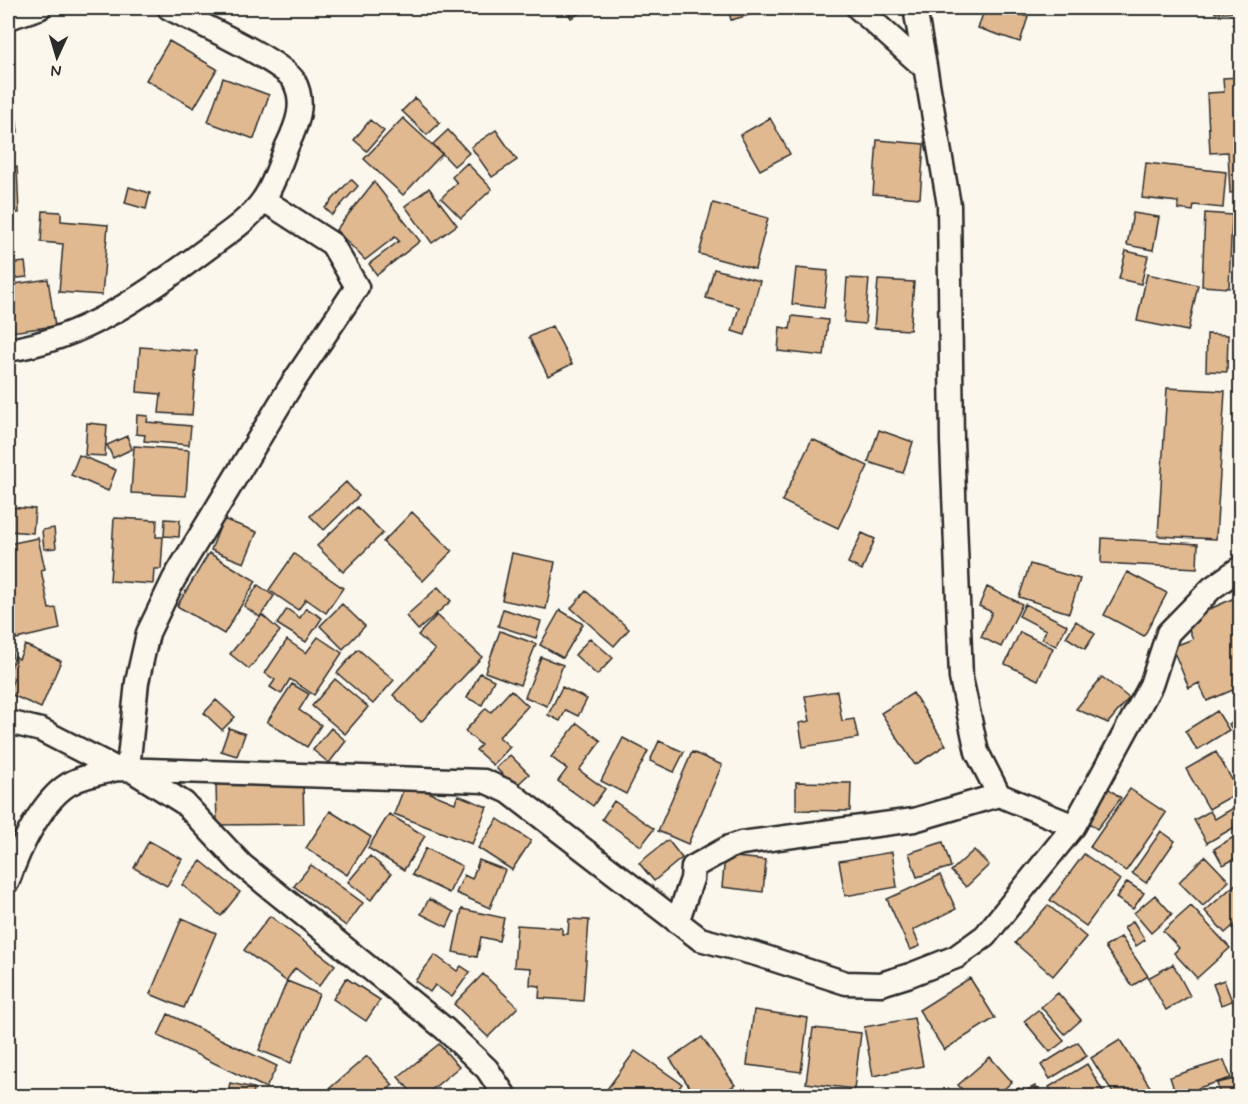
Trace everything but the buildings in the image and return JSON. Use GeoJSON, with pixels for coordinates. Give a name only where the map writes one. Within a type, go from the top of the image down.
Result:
{"type":"FeatureCollection","features":[{"type":"Feature","properties":{"kind":"street"},"geometry":{"type":"LineString","coordinates":[[8,18],[39,8]]}},
{"type":"Feature","properties":{"kind":"street"},"geometry":{"type":"LineString","coordinates":[[8,350],[30,347],[78,331],[132,302],[237,226],[264,200],[300,118],[299,96],[293,80],[277,65],[169,8]]}},
{"type":"Feature","properties":{"kind":"street"},"geometry":{"type":"LineString","coordinates":[[858,8],[925,68]]}},
{"type":"Feature","properties":{"kind":"street"},"geometry":{"type":"LineString","coordinates":[[915,8],[950,205],[952,441],[961,678],[977,752],[999,795]]}},
{"type":"Feature","properties":{"kind":"street"},"geometry":{"type":"LineString","coordinates":[[123,768],[137,682],[148,633],[174,579],[290,387],[357,287],[332,244],[264,200]]}},
{"type":"Feature","properties":{"kind":"street"},"geometry":{"type":"LineString","coordinates":[[8,881],[15,861],[55,794],[73,782],[123,768],[484,780],[509,792],[700,939],[846,983],[881,984],[956,957],[985,936],[1074,826],[1151,685],[1168,633],[1212,588],[1240,568]]}},
{"type":"Feature","properties":{"kind":"street"},"geometry":{"type":"LineString","coordinates":[[8,722],[41,730],[123,768],[184,803],[242,865],[445,1029],[487,1069],[505,1096]]}},
{"type":"Feature","properties":{"kind":"street"},"geometry":{"type":"LineString","coordinates":[[677,921],[692,879],[693,867],[729,847],[914,820],[999,795],[1074,826]]}}]}
